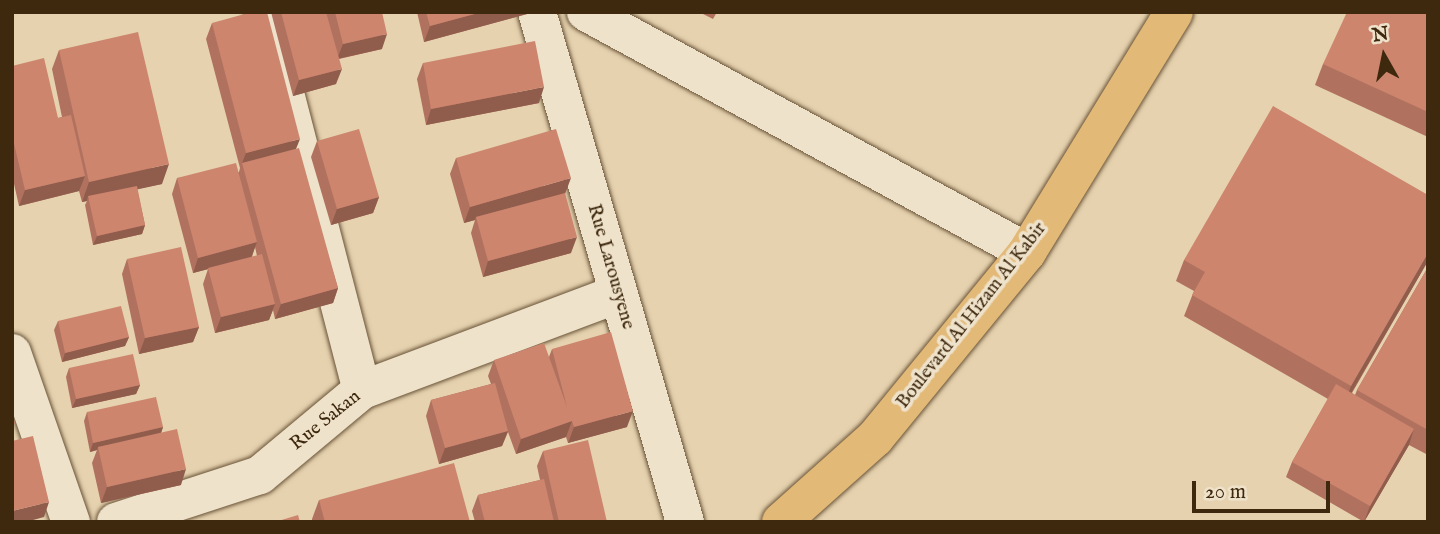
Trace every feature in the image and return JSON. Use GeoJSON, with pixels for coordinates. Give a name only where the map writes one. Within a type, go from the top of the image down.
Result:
{"type":"FeatureCollection","features":[{"type":"Feature","properties":{"kind":"main road","name":"Boulevard Al Hizam Al Kabir"},"geometry":{"type":"LineString","coordinates":[[781,522],[875,438],[1027,252],[1174,12]]}},
{"type":"Feature","properties":{"kind":"street"},"geometry":{"type":"LineString","coordinates":[[264,12],[362,390]]}},
{"type":"Feature","properties":{"kind":"street","name":"Rue Larousyene"},"geometry":{"type":"LineString","coordinates":[[537,12],[682,520]]}},
{"type":"Feature","properties":{"kind":"street"},"geometry":{"type":"LineString","coordinates":[[586,12],[1027,252]]}},
{"type":"Feature","properties":{"kind":"street","name":"Rue Sakan"},"geometry":{"type":"LineString","coordinates":[[116,522],[260,475],[362,390],[617,294]]}},
{"type":"Feature","properties":{"kind":"street"},"geometry":{"type":"LineString","coordinates":[[12,353],[71,522]]}},
{"type":"Feature","properties":{"kind":"building"},"geometry":{"type":"Polygon","coordinates":[[[252,12],[267,12],[300,139],[246,153],[212,23],[252,12]]]}},
{"type":"Feature","properties":{"kind":"building"},"geometry":{"type":"Polygon","coordinates":[[[281,12],[326,12],[342,69],[299,80],[281,12]]]}},
{"type":"Feature","properties":{"kind":"building"},"geometry":{"type":"Polygon","coordinates":[[[335,12],[382,12],[387,34],[343,44],[335,12]]]}},
{"type":"Feature","properties":{"kind":"building"},"geometry":{"type":"Polygon","coordinates":[[[426,12],[482,12],[430,26],[426,12]]]}},
{"type":"Feature","properties":{"kind":"building"},"geometry":{"type":"Polygon","coordinates":[[[1347,12],[1428,12],[1428,112],[1323,64],[1347,12]]]}},
{"type":"Feature","properties":{"kind":"building"},"geometry":{"type":"Polygon","coordinates":[[[138,32],[169,164],[89,182],[59,50],[138,32]]]}},
{"type":"Feature","properties":{"kind":"building"},"geometry":{"type":"Polygon","coordinates":[[[535,41],[544,87],[431,109],[423,63],[535,41]]]}},
{"type":"Feature","properties":{"kind":"building"},"geometry":{"type":"Polygon","coordinates":[[[44,58],[58,118],[71,115],[85,176],[25,190],[12,135],[12,66],[44,58]]]}},
{"type":"Feature","properties":{"kind":"building"},"geometry":{"type":"Polygon","coordinates":[[[1273,106],[1428,195],[1428,253],[1351,386],[1192,295],[1205,272],[1184,260],[1273,106]]]}},
{"type":"Feature","properties":{"kind":"building"},"geometry":{"type":"Polygon","coordinates":[[[359,129],[379,197],[337,209],[317,141],[359,129]]]}},
{"type":"Feature","properties":{"kind":"building"},"geometry":{"type":"Polygon","coordinates":[[[556,129],[571,178],[470,207],[456,158],[556,129]]]}},
{"type":"Feature","properties":{"kind":"building"},"geometry":{"type":"Polygon","coordinates":[[[299,148],[338,288],[281,304],[242,163],[299,148]]]}},
{"type":"Feature","properties":{"kind":"building"},"geometry":{"type":"Polygon","coordinates":[[[236,163],[257,242],[198,258],[177,178],[236,163]]]}},
{"type":"Feature","properties":{"kind":"building"},"geometry":{"type":"Polygon","coordinates":[[[137,186],[145,225],[97,236],[88,196],[137,186]]]}},
{"type":"Feature","properties":{"kind":"building"},"geometry":{"type":"Polygon","coordinates":[[[565,193],[577,237],[488,261],[476,217],[565,193]]]}},
{"type":"Feature","properties":{"kind":"building"},"geometry":{"type":"Polygon","coordinates":[[[181,247],[199,327],[145,338],[127,259],[181,247]]]}},
{"type":"Feature","properties":{"kind":"building"},"geometry":{"type":"Polygon","coordinates":[[[262,254],[275,304],[221,317],[208,268],[262,254]]]}},
{"type":"Feature","properties":{"kind":"building"},"geometry":{"type":"Polygon","coordinates":[[[1428,267],[1428,430],[1357,390],[1428,267]]]}},
{"type":"Feature","properties":{"kind":"building"},"geometry":{"type":"Polygon","coordinates":[[[121,306],[129,337],[65,353],[58,321],[121,306]]]}},
{"type":"Feature","properties":{"kind":"building"},"geometry":{"type":"Polygon","coordinates":[[[611,332],[633,411],[574,427],[572,421],[521,439],[494,360],[544,343],[567,407],[552,349],[611,332]]]}},
{"type":"Feature","properties":{"kind":"building"},"geometry":{"type":"Polygon","coordinates":[[[133,354],[140,385],[76,399],[69,368],[133,354]]]}},
{"type":"Feature","properties":{"kind":"building"},"geometry":{"type":"Polygon","coordinates":[[[495,383],[508,431],[445,448],[431,400],[495,383]]]}},
{"type":"Feature","properties":{"kind":"building"},"geometry":{"type":"Polygon","coordinates":[[[1336,384],[1414,429],[1370,506],[1292,462],[1336,384]]]}},
{"type":"Feature","properties":{"kind":"building"},"geometry":{"type":"Polygon","coordinates":[[[156,397],[163,427],[93,443],[87,412],[156,397]]]}},
{"type":"Feature","properties":{"kind":"building"},"geometry":{"type":"Polygon","coordinates":[[[177,429],[186,469],[107,487],[98,447],[177,429]]]}},
{"type":"Feature","properties":{"kind":"building"},"geometry":{"type":"Polygon","coordinates":[[[33,436],[49,502],[12,511],[12,441],[33,436]]]}},
{"type":"Feature","properties":{"kind":"building"},"geometry":{"type":"Polygon","coordinates":[[[588,440],[607,522],[559,522],[543,451],[588,440]]]}},
{"type":"Feature","properties":{"kind":"building"},"geometry":{"type":"Polygon","coordinates":[[[454,463],[470,522],[325,522],[319,500],[454,463]]]}},
{"type":"Feature","properties":{"kind":"building"},"geometry":{"type":"Polygon","coordinates":[[[544,479],[554,522],[485,522],[478,495],[544,479]]]}},
{"type":"Feature","properties":{"kind":"building"},"geometry":{"type":"Polygon","coordinates":[[[298,515],[300,522],[275,522],[298,515]]]}}]}
